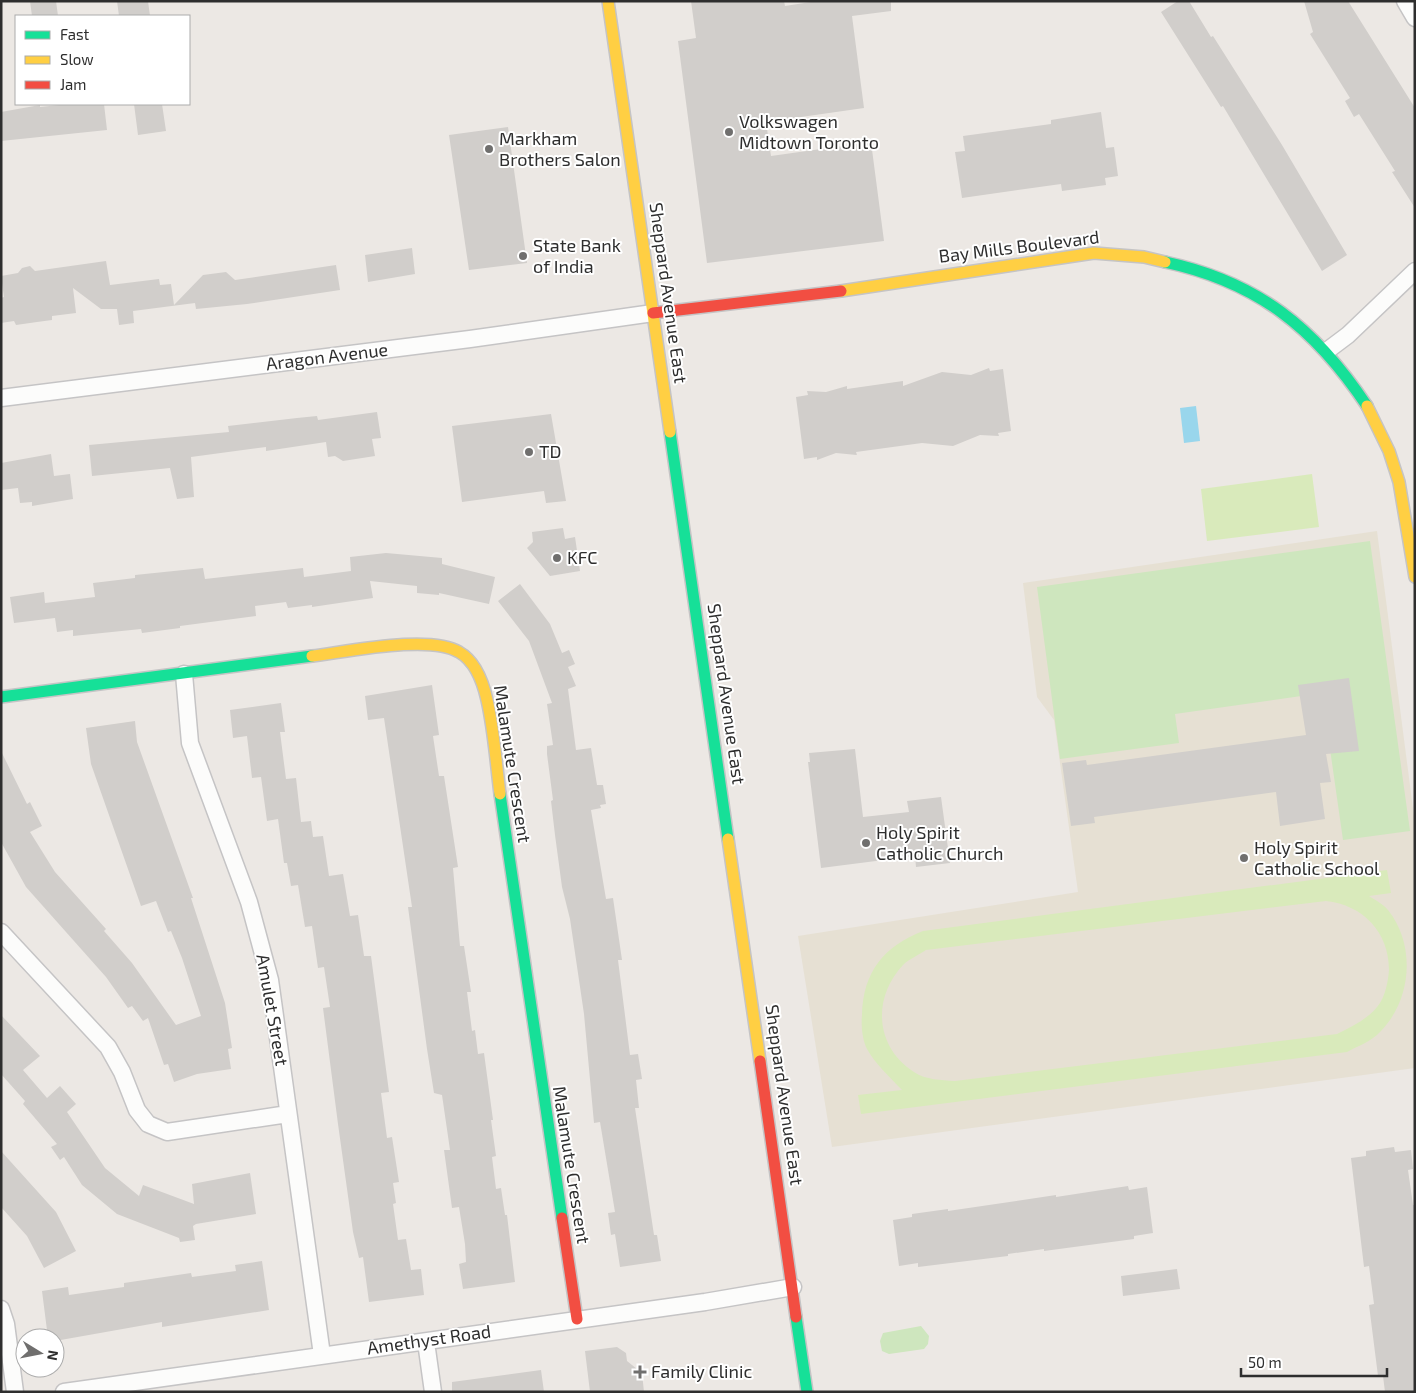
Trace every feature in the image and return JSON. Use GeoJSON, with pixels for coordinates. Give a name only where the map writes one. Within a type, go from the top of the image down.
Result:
{"type":"FeatureCollection","features":[{"type":"Feature","properties":{"kind":"street","name":"Sheppard Avenue East"},"geometry":{"type":"LineString","coordinates":[[608,1],[807,1392]]}},
{"type":"Feature","properties":{"kind":"street"},"geometry":{"type":"LineString","coordinates":[[1405,1],[1415,18]]}},
{"type":"Feature","properties":{"kind":"street","name":"Bay Mills Boulevard"},"geometry":{"type":"LineString","coordinates":[[653,313],[821,294],[1063,256],[1094,253],[1126,254],[1203,270],[1247,289],[1290,317],[1328,350],[1370,412],[1389,453],[1403,500],[1415,577]]}},
{"type":"Feature","properties":{"kind":"street"},"geometry":{"type":"LineString","coordinates":[[1328,350],[1354,330],[1415,271]]}},
{"type":"Feature","properties":{"kind":"street","name":"Aragon Avenue"},"geometry":{"type":"LineString","coordinates":[[1,398],[470,339],[653,313]]}},
{"type":"Feature","properties":{"kind":"street","name":"Malamute Crescent"},"geometry":{"type":"LineString","coordinates":[[1,697],[398,645],[444,644],[467,656],[481,677],[487,700],[544,1106],[577,1319]]}},
{"type":"Feature","properties":{"kind":"street","name":"Amulet Street"},"geometry":{"type":"LineString","coordinates":[[184,674],[190,743],[249,902],[270,980],[322,1355]]}},
{"type":"Feature","properties":{"kind":"street"},"geometry":{"type":"LineString","coordinates":[[1,932],[108,1047],[122,1072],[137,1110],[148,1124],[167,1132],[288,1114]]}},
{"type":"Feature","properties":{"kind":"street","name":"Amethyst Road"},"geometry":{"type":"LineString","coordinates":[[64,1392],[705,1302],[793,1287]]}},
{"type":"Feature","properties":{"kind":"street"},"geometry":{"type":"LineString","coordinates":[[1,1309],[6,1324],[15,1392]]}},
{"type":"Feature","properties":{"kind":"street"},"geometry":{"type":"LineString","coordinates":[[426,1342],[433,1392]]}},
{"type":"Feature","properties":{"kind":"shaded area","name":"Holy Spirit Catholic School"},"geometry":{"type":"Polygon","coordinates":[[[1377,531],[1415,824],[1415,1068],[832,1147],[798,936],[1078,892],[1054,720],[1037,697],[1023,583],[1377,531]]]}},
{"type":"Feature","properties":{"kind":"green space"},"geometry":{"type":"Polygon","coordinates":[[[1312,474],[1319,527],[1207,541],[1201,489],[1312,474]]]}},
{"type":"Feature","properties":{"kind":"green space"},"geometry":{"type":"Polygon","coordinates":[[[1370,541],[1410,831],[1343,840],[1322,693],[1175,714],[1179,743],[1060,759],[1037,587],[1370,541]]]}},
{"type":"Feature","properties":{"kind":"green space"},"geometry":{"type":"Polygon","coordinates":[[[1387,870],[1391,893],[1369,896],[1388,910],[1397,924],[1403,939],[1406,972],[1404,989],[1391,1019],[1373,1038],[1347,1052],[861,1114],[858,1095],[902,1090],[879,1065],[865,1045],[862,1019],[866,986],[878,962],[887,953],[897,944],[923,931],[1387,870]],[[1326,901],[926,950],[903,965],[893,978],[886,992],[882,1022],[885,1036],[891,1049],[901,1062],[914,1072],[929,1078],[955,1081],[1337,1034],[1361,1021],[1376,1008],[1385,991],[1389,970],[1388,956],[1379,933],[1362,915],[1351,908],[1326,901]]]}},
{"type":"Feature","properties":{"kind":"green space"},"geometry":{"type":"Polygon","coordinates":[[[921,1326],[929,1336],[928,1344],[924,1349],[889,1354],[882,1351],[880,1341],[883,1333],[921,1326]]]}},
{"type":"Feature","properties":{"kind":"water"},"geometry":{"type":"Polygon","coordinates":[[[1196,406],[1200,441],[1184,443],[1180,408],[1196,406]]]}},
{"type":"Feature","properties":{"kind":"building"},"geometry":{"type":"Polygon","coordinates":[[[30,1],[56,1],[58,15],[32,15],[30,1]]]}},
{"type":"Feature","properties":{"kind":"building"},"geometry":{"type":"Polygon","coordinates":[[[117,1],[148,1],[150,15],[119,15],[117,1]]]}},
{"type":"Feature","properties":{"kind":"building","name":"Volkswagen Midtown Toronto"},"geometry":{"type":"Polygon","coordinates":[[[691,1],[784,1],[785,6],[817,1],[891,1],[891,11],[852,16],[864,108],[766,122],[771,156],[871,142],[884,241],[707,263],[678,41],[696,38],[691,1]]]}},
{"type":"Feature","properties":{"kind":"building"},"geometry":{"type":"Polygon","coordinates":[[[1178,1],[1189,1],[1211,37],[1213,36],[1282,145],[1347,255],[1322,271],[1223,106],[1221,107],[1161,12],[1178,1]]]}},
{"type":"Feature","properties":{"kind":"building"},"geometry":{"type":"Polygon","coordinates":[[[1304,1],[1348,1],[1415,108],[1415,208],[1392,172],[1395,171],[1359,114],[1354,117],[1345,101],[1350,98],[1310,34],[1313,32],[1304,1]]]}},
{"type":"Feature","properties":{"kind":"building"},"geometry":{"type":"Polygon","coordinates":[[[40,105],[40,107],[104,105],[107,130],[1,141],[1,112],[40,105]]]}},
{"type":"Feature","properties":{"kind":"building"},"geometry":{"type":"Polygon","coordinates":[[[134,105],[162,105],[166,131],[138,135],[134,105]]]}},
{"type":"Feature","properties":{"kind":"building"},"geometry":{"type":"Polygon","coordinates":[[[1101,112],[1106,148],[1114,147],[1118,176],[1105,178],[1106,185],[1062,191],[1061,184],[962,198],[955,152],[965,151],[963,136],[1051,124],[1051,120],[1101,112]]]}},
{"type":"Feature","properties":{"kind":"building"},"geometry":{"type":"Polygon","coordinates":[[[508,127],[527,263],[469,270],[449,135],[508,127]]]}},
{"type":"Feature","properties":{"kind":"building"},"geometry":{"type":"Polygon","coordinates":[[[412,248],[415,274],[368,282],[365,255],[412,248]]]}},
{"type":"Feature","properties":{"kind":"building"},"geometry":{"type":"Polygon","coordinates":[[[106,261],[110,285],[159,279],[160,285],[171,284],[174,305],[203,275],[226,272],[235,280],[336,265],[340,290],[247,304],[196,309],[195,303],[133,311],[134,323],[119,325],[117,309],[101,309],[73,288],[76,313],[52,316],[52,320],[16,325],[14,321],[1,323],[1,298],[4,297],[1,276],[18,273],[22,268],[30,266],[35,271],[106,261]]]}},
{"type":"Feature","properties":{"kind":"building"},"geometry":{"type":"Polygon","coordinates":[[[989,368],[990,371],[1003,369],[1011,431],[998,433],[999,436],[980,435],[953,446],[922,443],[856,452],[857,455],[836,453],[817,460],[817,457],[804,459],[796,397],[808,395],[807,391],[826,392],[847,386],[847,389],[903,381],[903,386],[942,372],[971,375],[989,368]]]}},
{"type":"Feature","properties":{"kind":"building"},"geometry":{"type":"Polygon","coordinates":[[[377,412],[381,438],[372,439],[375,456],[343,461],[335,456],[328,457],[326,442],[266,451],[266,447],[191,457],[194,497],[177,499],[170,468],[92,476],[89,445],[229,432],[228,426],[297,418],[317,416],[318,420],[377,412]]]}},
{"type":"Feature","properties":{"kind":"building"},"geometry":{"type":"Polygon","coordinates":[[[551,414],[566,501],[546,503],[544,491],[462,502],[452,426],[551,414]]]}},
{"type":"Feature","properties":{"kind":"building"},"geometry":{"type":"Polygon","coordinates":[[[51,454],[54,476],[70,474],[73,499],[32,506],[32,502],[20,503],[18,488],[1,490],[1,463],[51,454]]]}},
{"type":"Feature","properties":{"kind":"building","name":"KFC"},"geometry":{"type":"Polygon","coordinates":[[[563,528],[565,539],[575,537],[580,571],[550,576],[527,548],[533,542],[532,532],[563,528]]]}},
{"type":"Feature","properties":{"kind":"building"},"geometry":{"type":"Polygon","coordinates":[[[386,553],[442,558],[442,564],[495,577],[489,604],[439,593],[439,595],[417,593],[417,586],[370,581],[373,598],[312,607],[312,605],[288,608],[286,602],[255,606],[256,616],[142,633],[141,629],[73,636],[73,630],[57,632],[55,618],[14,623],[10,597],[44,592],[45,603],[95,597],[93,583],[135,578],[135,575],[203,568],[205,579],[303,568],[304,577],[351,571],[350,557],[386,553]]]}},
{"type":"Feature","properties":{"kind":"building"},"geometry":{"type":"Polygon","coordinates":[[[520,584],[550,624],[562,653],[569,650],[575,664],[568,667],[576,686],[568,689],[576,750],[591,748],[597,785],[603,785],[606,804],[600,805],[601,808],[591,810],[606,899],[613,898],[622,960],[618,960],[630,1055],[638,1054],[642,1079],[636,1080],[639,1108],[635,1108],[654,1235],[657,1235],[661,1261],[620,1267],[615,1234],[611,1235],[608,1213],[615,1212],[600,1122],[594,1123],[584,1014],[570,919],[562,887],[551,801],[553,800],[547,746],[553,745],[547,704],[552,703],[529,641],[498,601],[520,584]]]}},
{"type":"Feature","properties":{"kind":"building"},"geometry":{"type":"Polygon","coordinates":[[[1349,678],[1359,751],[1326,754],[1331,782],[1320,783],[1325,819],[1280,826],[1276,792],[1094,817],[1095,823],[1071,826],[1062,763],[1086,760],[1087,765],[1306,735],[1298,685],[1349,678]]]}},
{"type":"Feature","properties":{"kind":"building"},"geometry":{"type":"Polygon","coordinates":[[[432,685],[439,735],[433,736],[439,776],[444,776],[458,867],[453,868],[460,946],[464,946],[471,992],[467,992],[472,1031],[475,1030],[478,1054],[484,1053],[493,1120],[491,1120],[496,1156],[492,1157],[496,1189],[501,1188],[505,1215],[507,1215],[515,1282],[463,1289],[459,1264],[466,1262],[465,1244],[459,1207],[452,1208],[444,1150],[450,1150],[442,1095],[434,1093],[427,1049],[408,907],[412,907],[384,718],[368,720],[365,696],[432,685]]]}},
{"type":"Feature","properties":{"kind":"building"},"geometry":{"type":"Polygon","coordinates":[[[281,703],[285,732],[280,732],[286,779],[296,778],[301,822],[311,821],[313,837],[323,836],[329,876],[343,874],[350,916],[358,915],[364,956],[371,956],[389,1092],[381,1093],[387,1138],[392,1137],[399,1182],[393,1183],[396,1203],[393,1204],[398,1240],[406,1239],[411,1270],[421,1269],[424,1295],[369,1302],[363,1257],[359,1258],[353,1232],[338,1124],[323,1008],[330,1007],[324,967],[318,968],[312,926],[305,927],[298,885],[291,886],[287,863],[284,863],[278,819],[267,821],[261,777],[252,778],[247,736],[233,738],[230,710],[281,703]]]}},
{"type":"Feature","properties":{"kind":"building"},"geometry":{"type":"Polygon","coordinates":[[[135,721],[137,742],[193,898],[191,898],[225,1003],[232,1048],[228,1049],[231,1069],[197,1074],[174,1082],[168,1064],[164,1065],[148,1018],[143,1021],[132,1006],[128,1008],[106,977],[26,887],[1,842],[1,751],[27,804],[30,802],[42,826],[30,832],[55,872],[106,929],[104,931],[132,963],[176,1025],[201,1016],[182,958],[171,931],[168,932],[156,901],[141,906],[91,764],[86,728],[135,721]]]}},
{"type":"Feature","properties":{"kind":"building"},"geometry":{"type":"Polygon","coordinates":[[[855,749],[863,817],[909,812],[907,801],[941,797],[950,863],[916,867],[915,856],[821,868],[808,762],[810,762],[809,753],[855,749]]]}},
{"type":"Feature","properties":{"kind":"building"},"geometry":{"type":"Polygon","coordinates":[[[1,1015],[40,1056],[23,1070],[47,1098],[60,1086],[76,1104],[67,1112],[105,1168],[139,1196],[143,1185],[194,1204],[192,1184],[250,1173],[256,1214],[196,1224],[193,1226],[195,1240],[180,1242],[179,1238],[117,1214],[82,1185],[64,1157],[60,1160],[51,1147],[57,1144],[23,1104],[25,1101],[1,1074],[1,1015]]]}},
{"type":"Feature","properties":{"kind":"building"},"geometry":{"type":"Polygon","coordinates":[[[1394,1147],[1395,1152],[1411,1150],[1413,1169],[1408,1170],[1413,1205],[1415,1205],[1415,1392],[1385,1392],[1383,1376],[1378,1376],[1369,1305],[1374,1304],[1369,1266],[1364,1267],[1351,1158],[1366,1156],[1366,1151],[1394,1147]]]}},
{"type":"Feature","properties":{"kind":"building"},"geometry":{"type":"Polygon","coordinates":[[[1,1151],[56,1212],[76,1251],[44,1268],[27,1236],[1,1207],[1,1151]]]}},
{"type":"Feature","properties":{"kind":"building"},"geometry":{"type":"Polygon","coordinates":[[[1128,1186],[1129,1190],[1147,1187],[1153,1233],[1134,1236],[1134,1239],[1044,1251],[1044,1249],[1008,1254],[1008,1256],[918,1267],[918,1263],[899,1266],[893,1220],[912,1217],[912,1214],[948,1209],[948,1211],[1056,1195],[1056,1197],[1128,1186]]]}},
{"type":"Feature","properties":{"kind":"building"},"geometry":{"type":"Polygon","coordinates":[[[262,1261],[269,1310],[162,1327],[162,1322],[65,1339],[65,1328],[47,1328],[42,1291],[68,1287],[69,1295],[124,1287],[124,1283],[191,1273],[192,1277],[236,1271],[235,1265],[262,1261]]]}},
{"type":"Feature","properties":{"kind":"building"},"geometry":{"type":"Polygon","coordinates":[[[1177,1269],[1180,1289],[1123,1296],[1121,1276],[1177,1269]]]}},
{"type":"Feature","properties":{"kind":"building"},"geometry":{"type":"Polygon","coordinates":[[[617,1347],[626,1353],[627,1361],[642,1373],[644,1392],[590,1392],[585,1351],[617,1347]]]}},
{"type":"Feature","properties":{"kind":"building"},"geometry":{"type":"Polygon","coordinates":[[[541,1370],[544,1392],[452,1392],[452,1382],[541,1370]]]}},
{"type":"Feature","properties":{"kind":"traffic: fast"},"geometry":{"type":"LineString","coordinates":[[1165,262],[1228,282],[1256,296],[1281,312],[1305,331],[1327,353],[1367,406]]}},
{"type":"Feature","properties":{"kind":"traffic: fast"},"geometry":{"type":"LineString","coordinates":[[670,432],[728,839]]}},
{"type":"Feature","properties":{"kind":"traffic: fast"},"geometry":{"type":"LineString","coordinates":[[1,697],[312,656]]}},
{"type":"Feature","properties":{"kind":"traffic: fast"},"geometry":{"type":"LineString","coordinates":[[500,794],[562,1218]]}},
{"type":"Feature","properties":{"kind":"traffic: fast"},"geometry":{"type":"LineString","coordinates":[[796,1317],[807,1392]]}},
{"type":"Feature","properties":{"kind":"traffic: slow"},"geometry":{"type":"LineString","coordinates":[[608,1],[670,432]]}},
{"type":"Feature","properties":{"kind":"traffic: slow"},"geometry":{"type":"LineString","coordinates":[[841,291],[1094,253],[1144,257],[1165,262]]}},
{"type":"Feature","properties":{"kind":"traffic: slow"},"geometry":{"type":"LineString","coordinates":[[1367,406],[1389,451],[1399,482],[1415,577]]}},
{"type":"Feature","properties":{"kind":"traffic: slow"},"geometry":{"type":"LineString","coordinates":[[312,656],[409,644],[429,644],[446,647],[465,656],[474,666],[481,679],[485,693],[491,723],[500,794]]}},
{"type":"Feature","properties":{"kind":"traffic: slow"},"geometry":{"type":"LineString","coordinates":[[728,839],[760,1061]]}},
{"type":"Feature","properties":{"kind":"traffic: jam"},"geometry":{"type":"LineString","coordinates":[[653,313],[841,291]]}},
{"type":"Feature","properties":{"kind":"traffic: jam"},"geometry":{"type":"LineString","coordinates":[[760,1061],[796,1317]]}},
{"type":"Feature","properties":{"kind":"traffic: jam"},"geometry":{"type":"LineString","coordinates":[[562,1218],[577,1319]]}},
{"type":"Feature","properties":{"kind":"place","name":"Volkswagen Midtown Toronto"},"geometry":{"type":"Point","coordinates":[729,132]}},
{"type":"Feature","properties":{"kind":"place","name":"Markham Brothers Salon"},"geometry":{"type":"Point","coordinates":[489,149]}},
{"type":"Feature","properties":{"kind":"place","name":"State Bank of India"},"geometry":{"type":"Point","coordinates":[523,256]}},
{"type":"Feature","properties":{"kind":"place","name":"TD"},"geometry":{"type":"Point","coordinates":[529,452]}},
{"type":"Feature","properties":{"kind":"place","name":"KFC"},"geometry":{"type":"Point","coordinates":[557,558]}},
{"type":"Feature","properties":{"kind":"place","name":"Holy Spirit Catholic Church"},"geometry":{"type":"Point","coordinates":[866,843]}},
{"type":"Feature","properties":{"kind":"place","name":"Holy Spirit Catholic School"},"geometry":{"type":"Point","coordinates":[1244,858]}},
{"type":"Feature","properties":{"kind":"place","name":"Family Clinic"},"geometry":{"type":"Point","coordinates":[640,1372]}}]}
